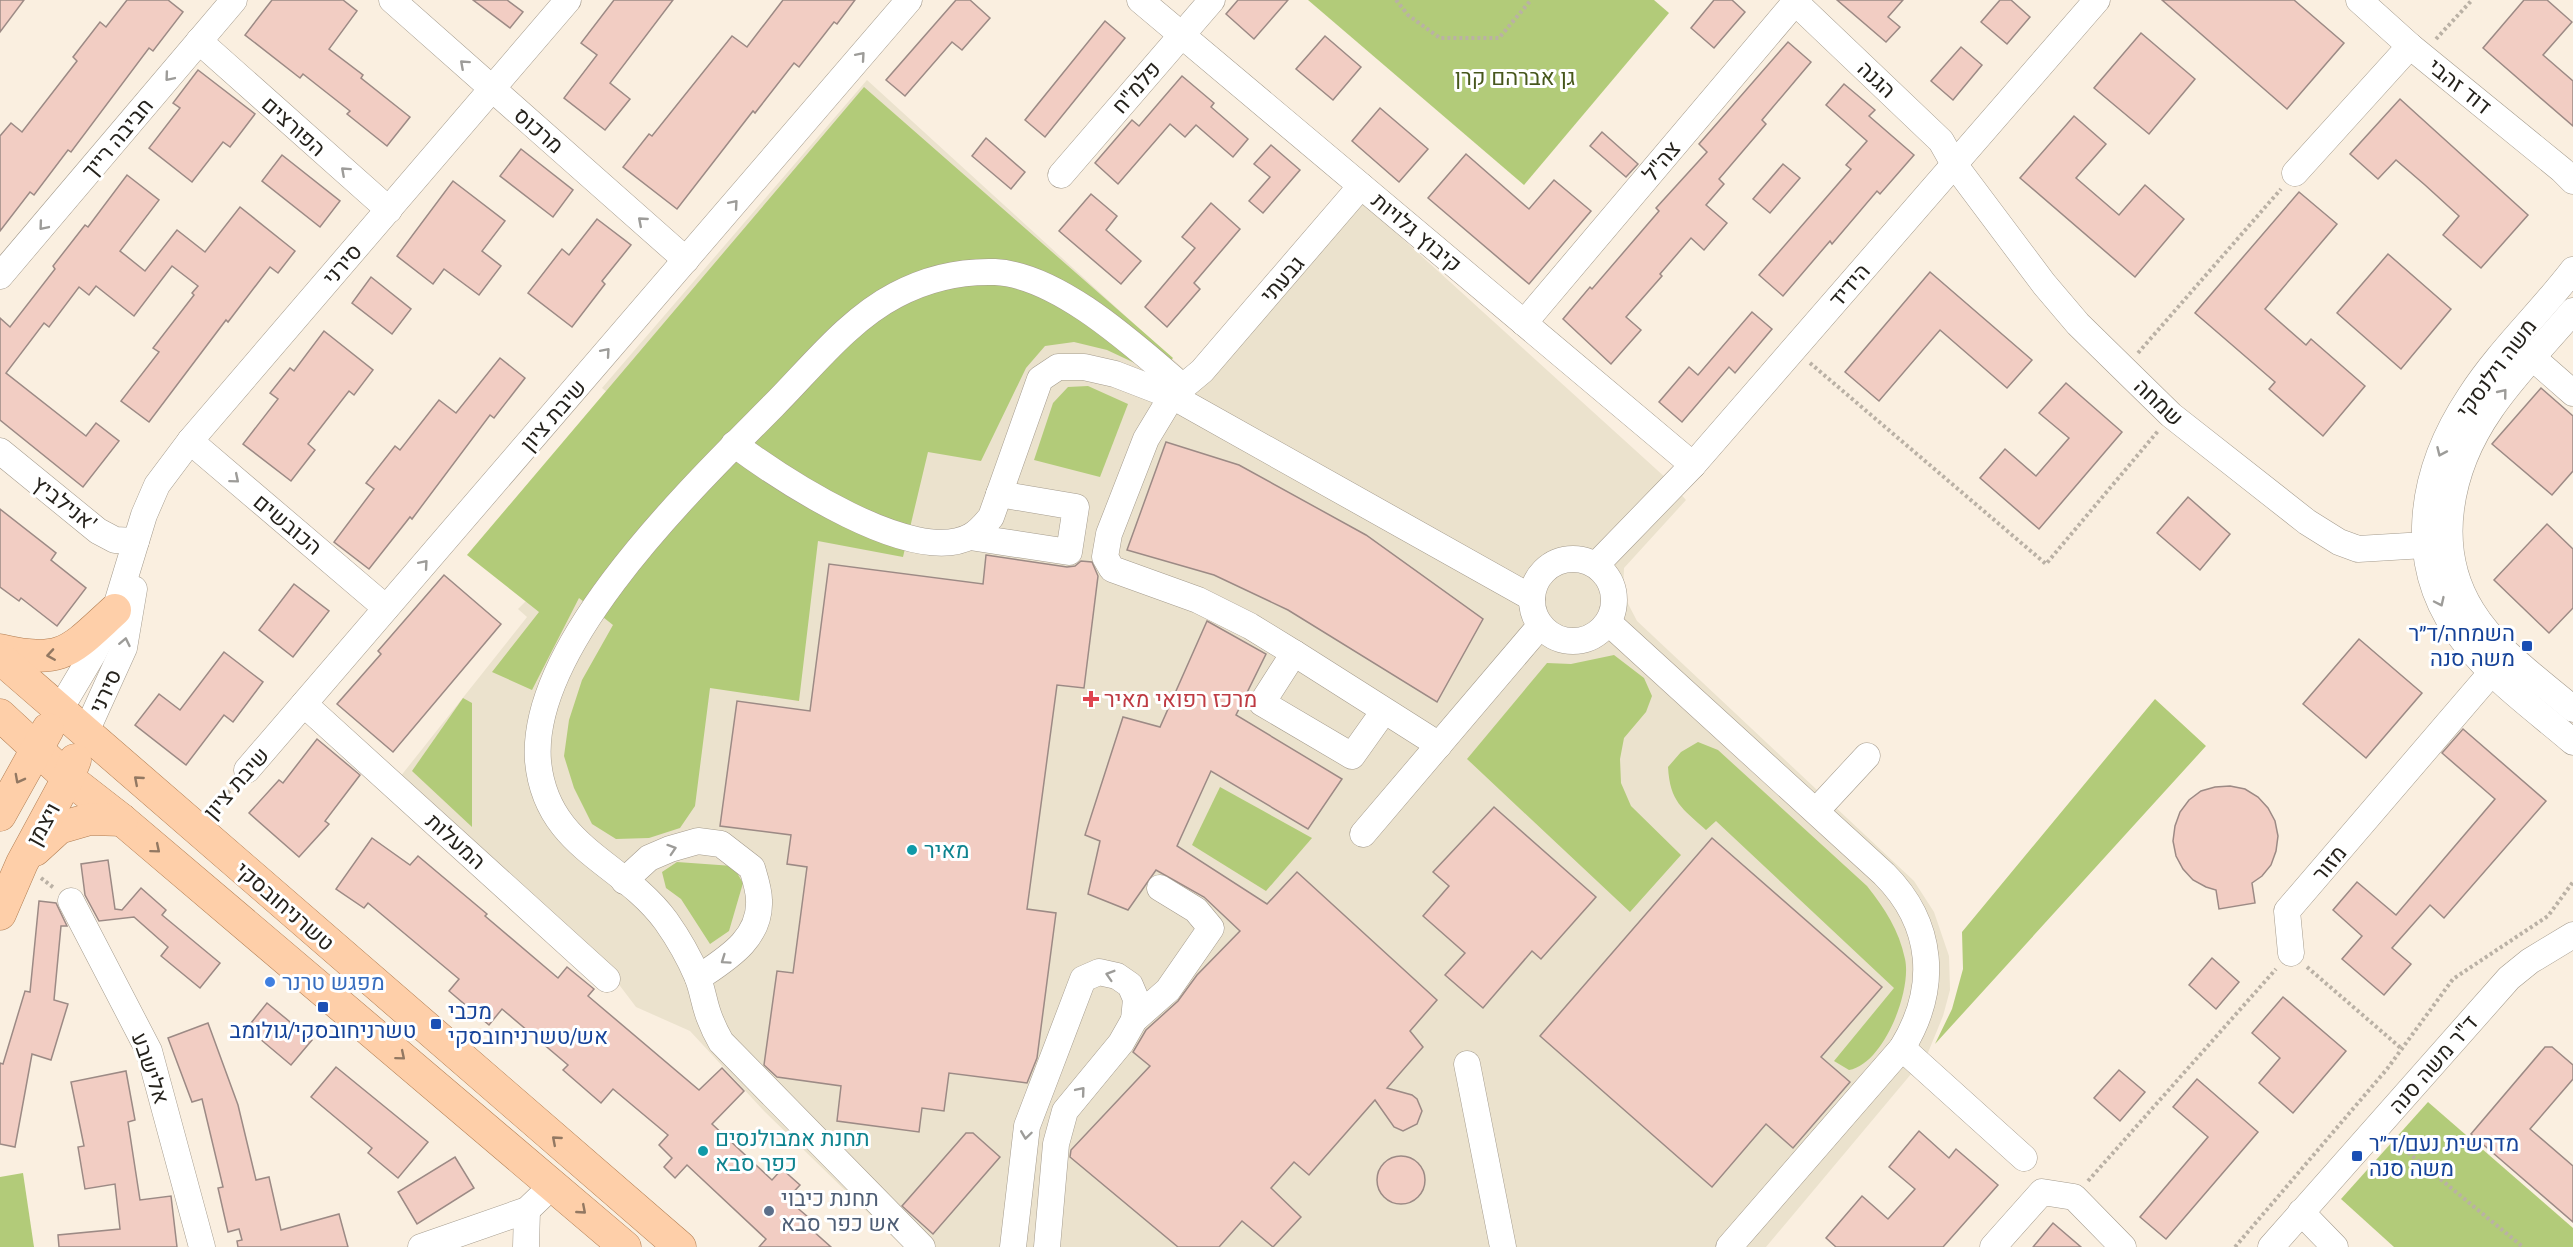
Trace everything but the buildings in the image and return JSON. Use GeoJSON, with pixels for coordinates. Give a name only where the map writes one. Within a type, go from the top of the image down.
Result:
{"type":"FeatureCollection","features":[{"type":"Feature","properties":{"kind":"main road"},"geometry":{"type":"LineString","coordinates":[[0,650],[20,655],[47,657],[69,651],[115,610]]}},
{"type":"Feature","properties":{"kind":"main road","name":"טשרניחובסקי"},"geometry":{"type":"LineString","coordinates":[[0,658],[680,1247]]}},
{"type":"Feature","properties":{"kind":"main road","name":"ויצמן"},"geometry":{"type":"LineString","coordinates":[[0,815],[59,711]]}},
{"type":"Feature","properties":{"kind":"main road","name":"טשרניחובסקי"},"geometry":{"type":"LineString","coordinates":[[0,715],[68,778],[122,820],[625,1247]]}},
{"type":"Feature","properties":{"kind":"main road","name":"ויצמן"},"geometry":{"type":"LineString","coordinates":[[0,914],[22,863],[68,778],[85,734]]}},
{"type":"Feature","properties":{"kind":"main road"},"geometry":{"type":"LineString","coordinates":[[22,863],[59,828],[90,819],[122,820]]}},
{"type":"Feature","properties":{"kind":"street","name":"חביבה רייך"},"geometry":{"type":"LineString","coordinates":[[0,276],[234,0]]}},
{"type":"Feature","properties":{"kind":"street","name":"מרכוס"},"geometry":{"type":"LineString","coordinates":[[392,0],[686,260]]}},
{"type":"Feature","properties":{"kind":"street","name":"סירני"},"geometry":{"type":"LineString","coordinates":[[59,711],[94,652],[115,610],[144,515],[158,485],[190,441],[568,0]]}},
{"type":"Feature","properties":{"kind":"street","name":"שיבת ציון"},"geometry":{"type":"LineString","coordinates":[[247,770],[909,0]]}},
{"type":"Feature","properties":{"kind":"street","name":"קיבוץ גלויות"},"geometry":{"type":"LineString","coordinates":[[1140,0],[1693,465]]}},
{"type":"Feature","properties":{"kind":"street","name":"פלמ\"ח"},"geometry":{"type":"LineString","coordinates":[[1061,175],[1212,0]]}},
{"type":"Feature","properties":{"kind":"street","name":"הידיד"},"geometry":{"type":"LineString","coordinates":[[1596,565],[1693,465],[2097,0]]}},
{"type":"Feature","properties":{"kind":"street","name":"דוד זהבי"},"geometry":{"type":"LineString","coordinates":[[2359,0],[2416,51],[2569,176]]}},
{"type":"Feature","properties":{"kind":"street","name":"הגנה"},"geometry":{"type":"LineString","coordinates":[[1795,1],[1921,120],[1941,141],[1954,164]]}},
{"type":"Feature","properties":{"kind":"street","name":"צה\"ל"},"geometry":{"type":"LineString","coordinates":[[1524,323],[1795,1]]}},
{"type":"Feature","properties":{"kind":"street","name":"הפורצים"},"geometry":{"type":"LineString","coordinates":[[199,41],[389,210]]}},
{"type":"Feature","properties":{"kind":"street"},"geometry":{"type":"LineString","coordinates":[[2295,173],[2416,51]]}},
{"type":"Feature","properties":{"kind":"street","name":"שמחה"},"geometry":{"type":"LineString","coordinates":[[1954,164],[2044,284],[2078,324],[2171,415],[2307,522],[2339,542],[2358,549],[2436,545]]}},
{"type":"Feature","properties":{"kind":"street","name":"גבעתי"},"geometry":{"type":"LineString","coordinates":[[1361,186],[1186,385],[1146,439],[1109,534],[1105,557],[1112,569],[1198,600],[1250,626],[1439,745]]}},
{"type":"Feature","properties":{"kind":"street","name":"משה וילנסקי"},"geometry":{"type":"LineString","coordinates":[[2436,545],[2428,497],[2435,466],[2451,430],[2470,396],[2573,270]]}},
{"type":"Feature","properties":{"kind":"street"},"geometry":{"type":"LineString","coordinates":[[922,1247],[721,1042],[709,1018],[698,978],[679,940],[664,918],[644,896],[573,838],[553,811],[543,787],[538,762],[538,738],[543,712],[559,669],[589,615],[660,522],[734,444],[865,316],[894,296],[951,275],[994,272],[1012,274],[1032,281],[1102,319],[1186,385],[1532,598]]}},
{"type":"Feature","properties":{"kind":"street","name":"משה וילנסקי"},"geometry":{"type":"LineString","coordinates":[[2436,545],[2452,501],[2458,474],[2490,410],[2573,310]]}},
{"type":"Feature","properties":{"kind":"street"},"geometry":{"type":"LineString","coordinates":[[2533,358],[2573,393]]}},
{"type":"Feature","properties":{"kind":"street"},"geometry":{"type":"LineString","coordinates":[[970,537],[991,517],[1040,379],[1058,367],[1084,367],[1186,385]]}},
{"type":"Feature","properties":{"kind":"street","name":"הכובשים"},"geometry":{"type":"LineString","coordinates":[[190,441],[386,608]]}},
{"type":"Feature","properties":{"kind":"street"},"geometry":{"type":"LineString","coordinates":[[734,444],[778,477],[887,531],[926,543],[970,537],[1069,552],[1076,507],[999,494]]}},
{"type":"Feature","properties":{"kind":"street","name":"אנילביץ'"},"geometry":{"type":"LineString","coordinates":[[0,451],[98,531],[115,540],[136,541]]}},
{"type":"Feature","properties":{"kind":"street","name":"סירני"},"geometry":{"type":"LineString","coordinates":[[85,734],[124,648],[135,578],[136,541]]}},
{"type":"Feature","properties":{"kind":"street"},"geometry":{"type":"LineString","coordinates":[[2436,545],[2437,598],[2451,625],[2492,672],[2573,742]]}},
{"type":"Feature","properties":{"kind":"street"},"geometry":{"type":"LineString","coordinates":[[2436,545],[2472,611],[2502,648],[2573,709]]}},
{"type":"Feature","properties":{"kind":"street"},"geometry":{"type":"LineString","coordinates":[[1568,559],[1583,560],[1596,565],[1607,575],[1615,595],[1614,609],[1609,623],[1599,633],[1579,642],[1564,641],[1551,636],[1540,626],[1533,612],[1532,598],[1539,578],[1554,563],[1568,559]]}},
{"type":"Feature","properties":{"kind":"street"},"geometry":{"type":"LineString","coordinates":[[1609,623],[1903,892],[1924,938],[1926,980],[1914,1029],[1902,1048],[1729,1247]]}},
{"type":"Feature","properties":{"kind":"street"},"geometry":{"type":"LineString","coordinates":[[1363,834],[1540,626]]}},
{"type":"Feature","properties":{"kind":"street"},"geometry":{"type":"LineString","coordinates":[[1294,653],[1262,703],[1352,756],[1384,711]]}},
{"type":"Feature","properties":{"kind":"street","name":"מזור"},"geometry":{"type":"LineString","coordinates":[[2291,953],[2287,911],[2492,672]]}},
{"type":"Feature","properties":{"kind":"street","name":"המעלות"},"geometry":{"type":"LineString","coordinates":[[304,704],[607,978]]}},
{"type":"Feature","properties":{"kind":"street"},"geometry":{"type":"LineString","coordinates":[[1816,811],[1867,756]]}},
{"type":"Feature","properties":{"kind":"street"},"geometry":{"type":"LineString","coordinates":[[624,881],[649,858],[670,849],[698,842],[721,844],[752,868],[759,901],[756,923],[748,938],[733,955],[698,978]]}},
{"type":"Feature","properties":{"kind":"street"},"geometry":{"type":"LineString","coordinates":[[1047,1247],[1056,1144],[1065,1111],[1121,1043],[1134,1020],[1168,990],[1211,928],[1196,910],[1160,888]]}},
{"type":"Feature","properties":{"kind":"street","name":"אלישבע"},"geometry":{"type":"LineString","coordinates":[[71,901],[149,1051],[202,1247]]}},
{"type":"Feature","properties":{"kind":"street","name":"ד\"ר משה סנה"},"geometry":{"type":"LineString","coordinates":[[2271,1247],[2509,978],[2567,937]]}},
{"type":"Feature","properties":{"kind":"street"},"geometry":{"type":"LineString","coordinates":[[1013,1247],[1027,1126],[1083,979],[1099,972],[1117,976],[1130,985],[1136,999],[1134,1020]]}},
{"type":"Feature","properties":{"kind":"street"},"geometry":{"type":"LineString","coordinates":[[1902,1048],[2024,1158]]}},
{"type":"Feature","properties":{"kind":"street"},"geometry":{"type":"LineString","coordinates":[[1467,1064],[1503,1247]]}},
{"type":"Feature","properties":{"kind":"street"},"geometry":{"type":"LineString","coordinates":[[421,1247],[527,1210],[553,1185]]}},
{"type":"Feature","properties":{"kind":"street"},"geometry":{"type":"LineString","coordinates":[[1993,1247],[2042,1192],[2074,1197],[2123,1247]]}},
{"type":"Feature","properties":{"kind":"street"},"geometry":{"type":"LineString","coordinates":[[526,1247],[527,1210]]}},
{"type":"Feature","properties":{"kind":"street"},"geometry":{"type":"LineString","coordinates":[[2301,1212],[2335,1247]]}},
{"type":"Feature","properties":{"kind":"path"},"geometry":{"type":"LineString","coordinates":[[1396,0],[1408,15],[1440,38],[1499,38],[1531,0]]}},
{"type":"Feature","properties":{"kind":"path"},"geometry":{"type":"LineString","coordinates":[[2416,51],[2472,0]]}},
{"type":"Feature","properties":{"kind":"path"},"geometry":{"type":"LineString","coordinates":[[2124,369],[2295,173]]}},
{"type":"Feature","properties":{"kind":"path"},"geometry":{"type":"LineString","coordinates":[[1794,349],[2046,564],[2171,415]]}},
{"type":"Feature","properties":{"kind":"path","name":"שיבת ציון"},"geometry":{"type":"LineString","coordinates":[[196,829],[247,770]]}},
{"type":"Feature","properties":{"kind":"path"},"geometry":{"type":"LineString","coordinates":[[22,863],[71,901]]}},
{"type":"Feature","properties":{"kind":"path"},"geometry":{"type":"LineString","coordinates":[[2235,1247],[2387,1070],[2452,979],[2548,916],[2573,882]]}},
{"type":"Feature","properties":{"kind":"path"},"geometry":{"type":"LineString","coordinates":[[2074,1197],[2291,953],[2402,1048]]}},
{"type":"Feature","properties":{"kind":"path"},"geometry":{"type":"LineString","coordinates":[[2377,1127],[2523,1247]]}},
{"type":"Feature","properties":{"kind":"shaded area","name":"מרכז רפואי מאיר"},"geometry":{"type":"Polygon","coordinates":[[[867,80],[1199,383],[1362,202],[1667,479],[1686,500],[1624,568],[1623,594],[1637,621],[1914,881],[1934,912],[1949,956],[1950,990],[1943,1016],[1927,1055],[1766,1247],[903,1247],[764,1111],[690,1031],[636,1007],[611,974],[400,777],[527,617],[518,609],[598,529],[671,447],[602,388],[867,80]]]}},
{"type":"Feature","properties":{"kind":"green space","name":"גן אברהם קרן"},"geometry":{"type":"Polygon","coordinates":[[[1308,0],[1654,0],[1669,13],[1524,185],[1308,0]]]}},
{"type":"Feature","properties":{"kind":"green space"},"geometry":{"type":"Polygon","coordinates":[[[864,87],[1173,358],[1158,374],[1107,350],[1074,342],[1045,346],[1026,368],[981,461],[928,452],[903,557],[818,541],[799,701],[710,688],[695,806],[680,828],[649,838],[616,839],[592,824],[574,788],[564,756],[569,720],[582,680],[613,625],[579,598],[532,690],[492,672],[539,612],[467,555],[864,87]]]}},
{"type":"Feature","properties":{"kind":"green space"},"geometry":{"type":"Polygon","coordinates":[[[1088,386],[1128,404],[1100,477],[1034,460],[1053,403],[1068,387],[1088,386]]]}},
{"type":"Feature","properties":{"kind":"green space"},"geometry":{"type":"Polygon","coordinates":[[[1614,655],[1644,678],[1652,696],[1646,712],[1624,738],[1620,759],[1621,783],[1631,806],[1681,855],[1630,912],[1467,759],[1547,663],[1571,664],[1614,655]]]}},
{"type":"Feature","properties":{"kind":"green space"},"geometry":{"type":"Polygon","coordinates":[[[463,698],[472,703],[472,827],[412,771],[463,698]]]}},
{"type":"Feature","properties":{"kind":"green space"},"geometry":{"type":"Polygon","coordinates":[[[2155,699],[2206,746],[1935,1044],[1952,1009],[1963,969],[1962,932],[2155,699]]]}},
{"type":"Feature","properties":{"kind":"green space"},"geometry":{"type":"Polygon","coordinates":[[[1698,742],[1718,750],[1867,886],[1895,929],[1905,959],[1906,972],[1900,1006],[1884,1040],[1862,1065],[1849,1070],[1834,1061],[1894,988],[1716,821],[1706,830],[1679,803],[1671,789],[1668,767],[1681,752],[1698,742]]]}},
{"type":"Feature","properties":{"kind":"green space"},"geometry":{"type":"Polygon","coordinates":[[[1220,787],[1312,838],[1266,891],[1192,845],[1220,787]]]}},
{"type":"Feature","properties":{"kind":"green space"},"geometry":{"type":"Polygon","coordinates":[[[677,862],[733,866],[743,883],[729,931],[710,944],[681,899],[666,888],[662,872],[677,862]]]}},
{"type":"Feature","properties":{"kind":"green space"},"geometry":{"type":"Polygon","coordinates":[[[2428,1102],[2573,1228],[2573,1247],[2394,1247],[2341,1199],[2428,1102]]]}},
{"type":"Feature","properties":{"kind":"green space"},"geometry":{"type":"Polygon","coordinates":[[[23,1173],[34,1247],[0,1247],[0,1177],[23,1173]]]}},
{"type":"Feature","properties":{"kind":"place","name":"השמחה/ד״ר משה סנה"},"geometry":{"type":"Point","coordinates":[2527,646]}},
{"type":"Feature","properties":{"kind":"place","name":"מרכז רפואי מאיר"},"geometry":{"type":"Point","coordinates":[1091,699]}},
{"type":"Feature","properties":{"kind":"place","name":"מאיר"},"geometry":{"type":"Point","coordinates":[912,850]}},
{"type":"Feature","properties":{"kind":"place","name":"מפגש טרנר"},"geometry":{"type":"Point","coordinates":[270,982]}},
{"type":"Feature","properties":{"kind":"place","name":"טשרניחובסקי/גולומב"},"geometry":{"type":"Point","coordinates":[323,1007]}},
{"type":"Feature","properties":{"kind":"place","name":"מכבי אש/טשרניחובסקי"},"geometry":{"type":"Point","coordinates":[436,1024]}},
{"type":"Feature","properties":{"kind":"place","name":"תחנת אמבולנסים כפר סבא"},"geometry":{"type":"Point","coordinates":[703,1151]}},
{"type":"Feature","properties":{"kind":"place","name":"מדרשית נעם/ד״ר משה סנה"},"geometry":{"type":"Point","coordinates":[2357,1156]}},
{"type":"Feature","properties":{"kind":"place","name":"תחנת כיבוי אש כפר סבא"},"geometry":{"type":"Point","coordinates":[769,1211]}}]}
